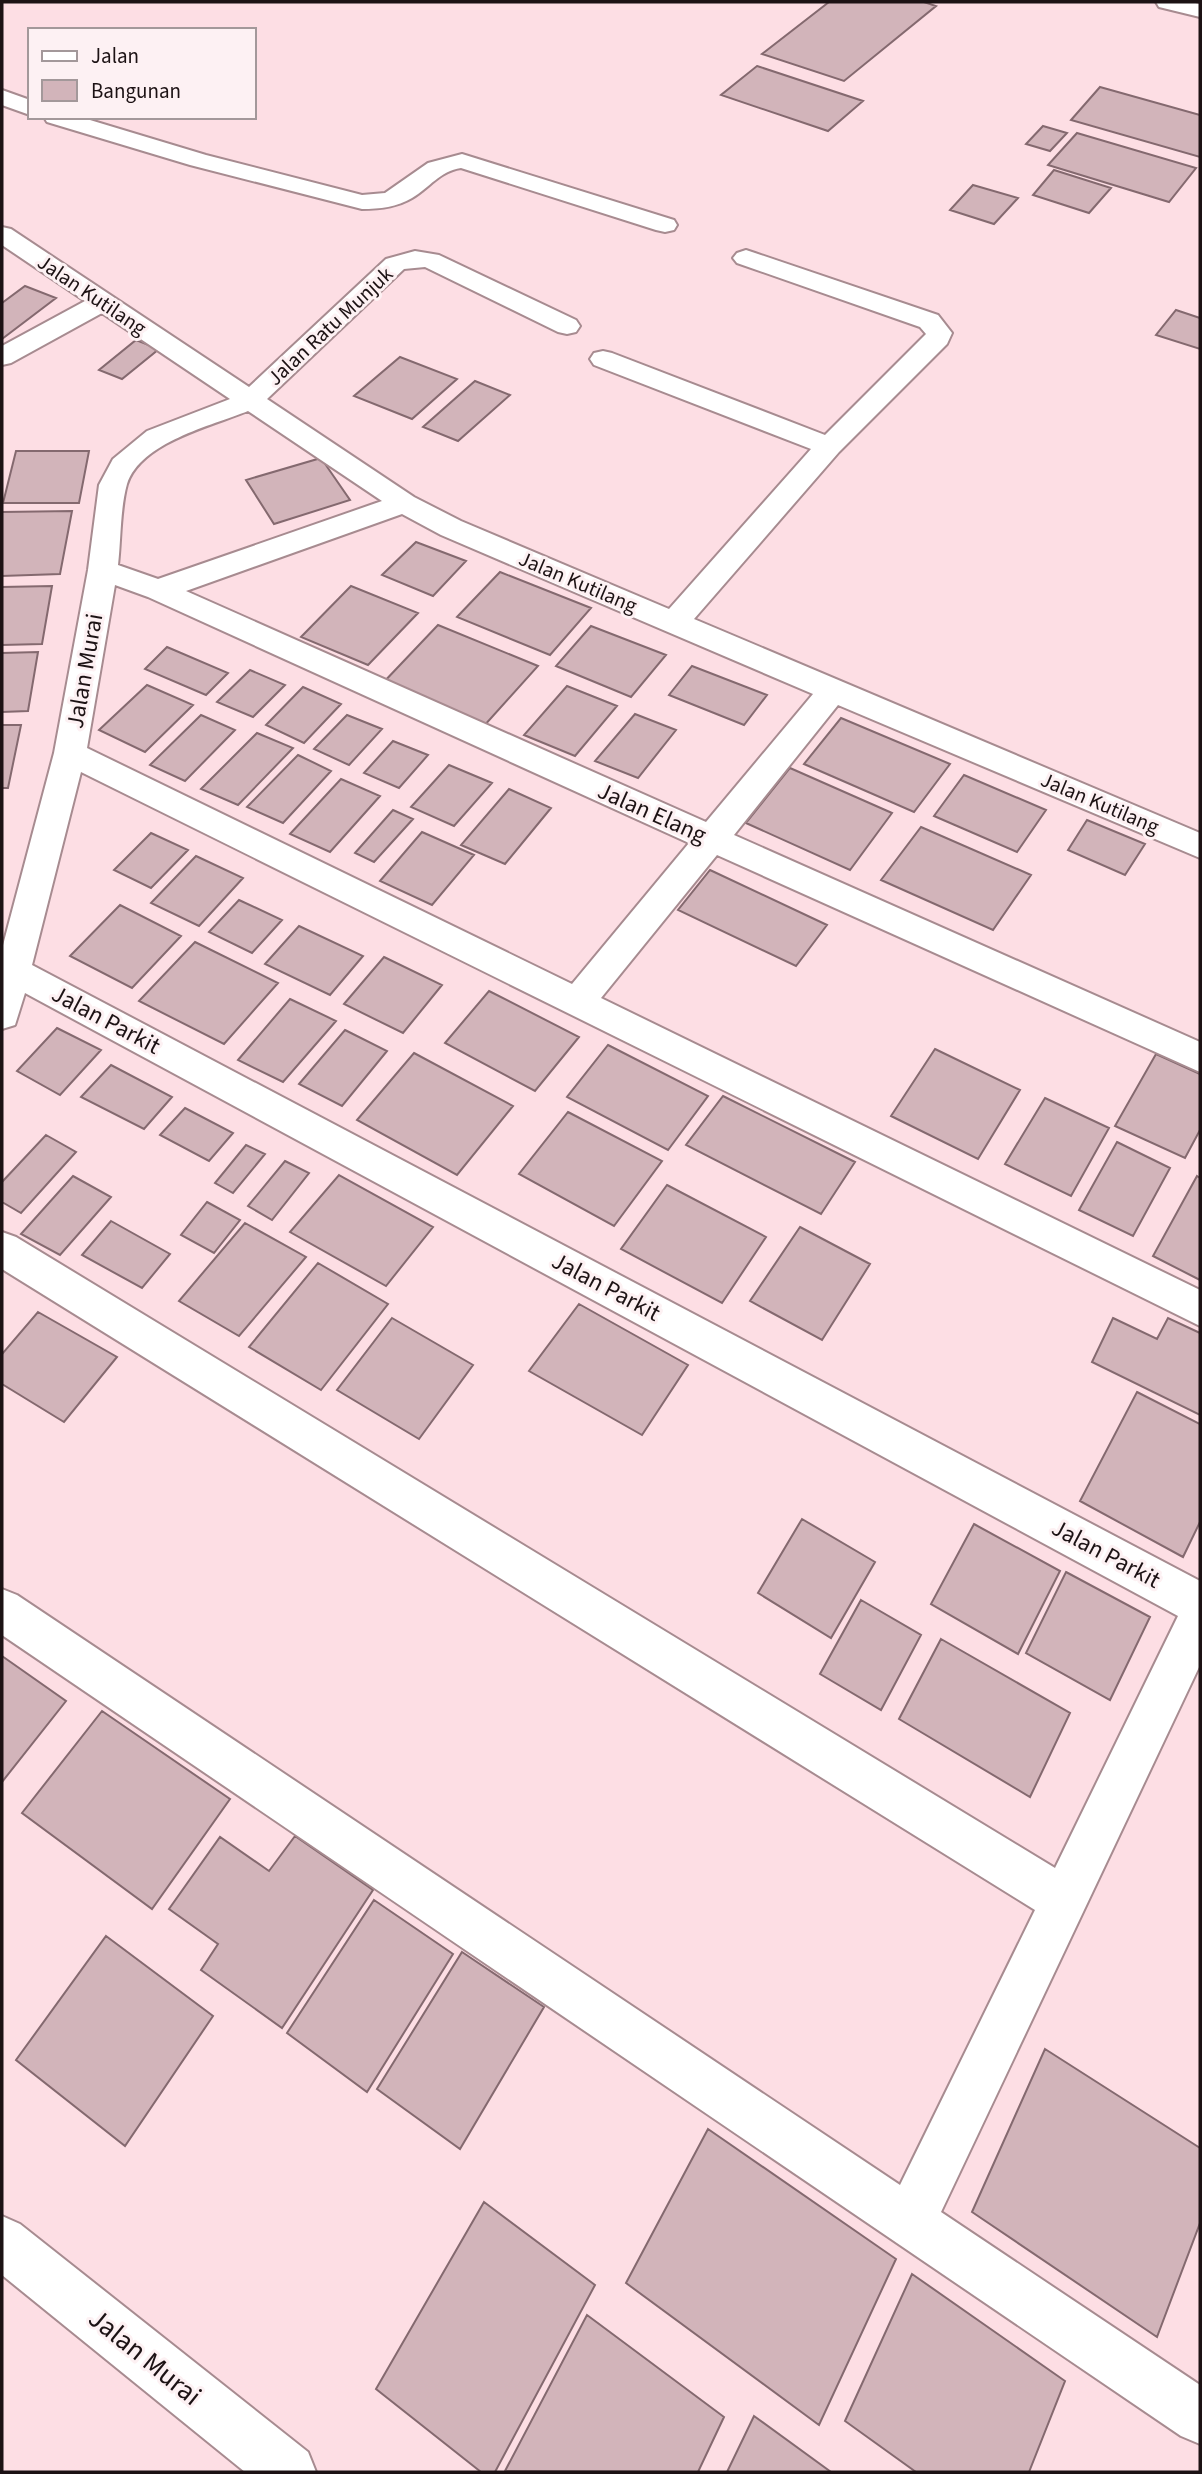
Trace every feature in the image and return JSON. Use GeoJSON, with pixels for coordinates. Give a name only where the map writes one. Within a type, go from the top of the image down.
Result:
{"type":"FeatureCollection","features":[{"type":"Feature","properties":{"kind":"street"},"geometry":{"type":"LineString","coordinates":[[1167,2],[1200,11]]}},
{"type":"Feature","properties":{"kind":"street"},"geometry":{"type":"LineString","coordinates":[[2,97],[28,107]]}},
{"type":"Feature","properties":{"kind":"street"},"geometry":{"type":"LineString","coordinates":[[62,119],[198,160],[362,202],[378,204],[394,200],[441,165],[450,161],[462,161],[665,225]]}},
{"type":"Feature","properties":{"kind":"street","name":"Jalan Kutilang"},"geometry":{"type":"LineString","coordinates":[[2,234],[404,503],[451,528],[1200,846]]}},
{"type":"Feature","properties":{"kind":"street"},"geometry":{"type":"LineString","coordinates":[[675,622],[829,446],[938,338],[939,333],[929,321],[747,258]]}},
{"type":"Feature","properties":{"kind":"street","name":"Jalan Ratu Munjuk"},"geometry":{"type":"LineString","coordinates":[[250,401],[330,329],[395,264],[404,261],[430,260],[567,326]]}},
{"type":"Feature","properties":{"kind":"street"},"geometry":{"type":"LineString","coordinates":[[2,357],[103,302]]}},
{"type":"Feature","properties":{"kind":"street"},"geometry":{"type":"LineString","coordinates":[[603,359],[829,446]]}},
{"type":"Feature","properties":{"kind":"street","name":"Jalan Murai"},"geometry":{"type":"LineString","coordinates":[[2,1015],[70,753],[103,570],[113,485],[123,465],[157,437],[250,401]]}},
{"type":"Feature","properties":{"kind":"street"},"geometry":{"type":"LineString","coordinates":[[158,590],[404,503]]}},
{"type":"Feature","properties":{"kind":"street","name":"Jalan Elang"},"geometry":{"type":"LineString","coordinates":[[103,570],[158,590],[1200,1058]]}},
{"type":"Feature","properties":{"kind":"street"},"geometry":{"type":"LineString","coordinates":[[577,1003],[834,689]]}},
{"type":"Feature","properties":{"kind":"street"},"geometry":{"type":"LineString","coordinates":[[70,753],[1200,1309]]}},
{"type":"Feature","properties":{"kind":"street","name":"Jalan Parkit"},"geometry":{"type":"LineString","coordinates":[[12,970],[1200,1604]]}},
{"type":"Feature","properties":{"kind":"street"},"geometry":{"type":"LineString","coordinates":[[2,1249],[1064,1901]]}},
{"type":"Feature","properties":{"kind":"street"},"geometry":{"type":"LineString","coordinates":[[2,1610],[1200,2417]]}},
{"type":"Feature","properties":{"kind":"street"},"geometry":{"type":"LineString","coordinates":[[910,2221],[1200,1618]]}},
{"type":"Feature","properties":{"kind":"street","name":"Jalan Murai"},"geometry":{"type":"LineString","coordinates":[[2,2242],[263,2464]]}},
{"type":"Feature","properties":{"kind":"building"},"geometry":{"type":"Polygon","coordinates":[[[829,2],[924,2],[936,6],[844,81],[762,54],[829,2]]]}},
{"type":"Feature","properties":{"kind":"building"},"geometry":{"type":"Polygon","coordinates":[[[757,66],[863,101],[828,131],[721,95],[757,66]]]}},
{"type":"Feature","properties":{"kind":"building"},"geometry":{"type":"Polygon","coordinates":[[[1100,87],[1200,115],[1200,157],[1071,120],[1100,87]]]}},
{"type":"Feature","properties":{"kind":"building"},"geometry":{"type":"Polygon","coordinates":[[[1043,126],[1067,133],[1050,151],[1026,144],[1043,126]]]}},
{"type":"Feature","properties":{"kind":"building"},"geometry":{"type":"Polygon","coordinates":[[[1077,133],[1196,168],[1169,202],[1048,165],[1077,133]]]}},
{"type":"Feature","properties":{"kind":"building"},"geometry":{"type":"Polygon","coordinates":[[[1054,170],[1111,188],[1089,213],[1033,195],[1054,170]]]}},
{"type":"Feature","properties":{"kind":"building"},"geometry":{"type":"Polygon","coordinates":[[[973,185],[1018,198],[994,224],[950,210],[973,185]]]}},
{"type":"Feature","properties":{"kind":"building"},"geometry":{"type":"Polygon","coordinates":[[[25,286],[56,298],[2,339],[2,303],[25,286]]]}},
{"type":"Feature","properties":{"kind":"building"},"geometry":{"type":"Polygon","coordinates":[[[1176,310],[1200,318],[1200,349],[1156,335],[1176,310]]]}},
{"type":"Feature","properties":{"kind":"building"},"geometry":{"type":"Polygon","coordinates":[[[136,340],[159,349],[122,379],[99,370],[136,340]]]}},
{"type":"Feature","properties":{"kind":"building"},"geometry":{"type":"Polygon","coordinates":[[[400,357],[457,379],[412,419],[354,396],[400,357]]]}},
{"type":"Feature","properties":{"kind":"building"},"geometry":{"type":"Polygon","coordinates":[[[475,381],[510,395],[458,441],[423,427],[475,381]]]}},
{"type":"Feature","properties":{"kind":"building"},"geometry":{"type":"Polygon","coordinates":[[[16,451],[89,451],[79,503],[3,503],[16,451]]]}},
{"type":"Feature","properties":{"kind":"building"},"geometry":{"type":"Polygon","coordinates":[[[321,458],[350,500],[274,524],[246,480],[321,458]]]}},
{"type":"Feature","properties":{"kind":"building"},"geometry":{"type":"Polygon","coordinates":[[[72,511],[60,574],[2,576],[2,512],[72,511]]]}},
{"type":"Feature","properties":{"kind":"building"},"geometry":{"type":"Polygon","coordinates":[[[416,542],[466,561],[433,596],[382,575],[416,542]]]}},
{"type":"Feature","properties":{"kind":"building"},"geometry":{"type":"Polygon","coordinates":[[[500,572],[591,608],[550,655],[457,617],[500,572]]]}},
{"type":"Feature","properties":{"kind":"building"},"geometry":{"type":"Polygon","coordinates":[[[52,586],[42,644],[2,645],[2,587],[52,586]]]}},
{"type":"Feature","properties":{"kind":"building"},"geometry":{"type":"Polygon","coordinates":[[[351,586],[418,613],[368,665],[301,637],[351,586]]]}},
{"type":"Feature","properties":{"kind":"building"},"geometry":{"type":"Polygon","coordinates":[[[438,625],[538,666],[483,727],[381,685],[438,625]]]}},
{"type":"Feature","properties":{"kind":"building"},"geometry":{"type":"Polygon","coordinates":[[[591,626],[666,655],[631,697],[556,666],[591,626]]]}},
{"type":"Feature","properties":{"kind":"building"},"geometry":{"type":"Polygon","coordinates":[[[167,647],[228,673],[206,695],[145,669],[167,647]]]}},
{"type":"Feature","properties":{"kind":"building"},"geometry":{"type":"Polygon","coordinates":[[[38,652],[28,711],[2,712],[2,653],[38,652]]]}},
{"type":"Feature","properties":{"kind":"building"},"geometry":{"type":"Polygon","coordinates":[[[692,666],[767,695],[744,725],[669,695],[692,666]]]}},
{"type":"Feature","properties":{"kind":"building"},"geometry":{"type":"Polygon","coordinates":[[[250,670],[285,685],[253,717],[217,702],[250,670]]]}},
{"type":"Feature","properties":{"kind":"building"},"geometry":{"type":"Polygon","coordinates":[[[147,685],[193,705],[145,752],[99,730],[147,685]]]}},
{"type":"Feature","properties":{"kind":"building"},"geometry":{"type":"Polygon","coordinates":[[[567,686],[617,706],[575,756],[524,735],[567,686]]]}},
{"type":"Feature","properties":{"kind":"building"},"geometry":{"type":"Polygon","coordinates":[[[303,687],[341,704],[304,743],[266,725],[303,687]]]}},
{"type":"Feature","properties":{"kind":"building"},"geometry":{"type":"Polygon","coordinates":[[[635,714],[676,730],[638,778],[595,761],[635,714]]]}},
{"type":"Feature","properties":{"kind":"building"},"geometry":{"type":"Polygon","coordinates":[[[201,715],[235,730],[185,781],[150,765],[201,715]]]}},
{"type":"Feature","properties":{"kind":"building"},"geometry":{"type":"Polygon","coordinates":[[[347,715],[382,729],[349,765],[314,749],[347,715]]]}},
{"type":"Feature","properties":{"kind":"building"},"geometry":{"type":"Polygon","coordinates":[[[841,718],[950,764],[914,812],[804,764],[841,718]]]}},
{"type":"Feature","properties":{"kind":"building"},"geometry":{"type":"Polygon","coordinates":[[[2,725],[21,725],[8,788],[2,788],[2,725]]]}},
{"type":"Feature","properties":{"kind":"building"},"geometry":{"type":"Polygon","coordinates":[[[257,733],[293,748],[238,805],[201,789],[257,733]]]}},
{"type":"Feature","properties":{"kind":"building"},"geometry":{"type":"Polygon","coordinates":[[[393,741],[428,755],[399,788],[364,773],[393,741]]]}},
{"type":"Feature","properties":{"kind":"building"},"geometry":{"type":"Polygon","coordinates":[[[298,755],[331,771],[283,823],[247,807],[298,755]]]}},
{"type":"Feature","properties":{"kind":"building"},"geometry":{"type":"Polygon","coordinates":[[[449,765],[492,783],[454,826],[411,807],[449,765]]]}},
{"type":"Feature","properties":{"kind":"building"},"geometry":{"type":"Polygon","coordinates":[[[790,768],[892,813],[850,870],[746,823],[790,768]]]}},
{"type":"Feature","properties":{"kind":"building"},"geometry":{"type":"Polygon","coordinates":[[[964,775],[1046,810],[1017,852],[934,816],[964,775]]]}},
{"type":"Feature","properties":{"kind":"building"},"geometry":{"type":"Polygon","coordinates":[[[341,779],[380,796],[330,852],[290,834],[341,779]]]}},
{"type":"Feature","properties":{"kind":"building"},"geometry":{"type":"Polygon","coordinates":[[[509,789],[551,808],[505,864],[461,845],[509,789]]]}},
{"type":"Feature","properties":{"kind":"building"},"geometry":{"type":"Polygon","coordinates":[[[393,810],[413,819],[374,862],[355,853],[393,810]]]}},
{"type":"Feature","properties":{"kind":"building"},"geometry":{"type":"Polygon","coordinates":[[[1087,820],[1145,844],[1125,875],[1068,850],[1087,820]]]}},
{"type":"Feature","properties":{"kind":"building"},"geometry":{"type":"Polygon","coordinates":[[[921,827],[1031,875],[993,930],[881,880],[921,827]]]}},
{"type":"Feature","properties":{"kind":"building"},"geometry":{"type":"Polygon","coordinates":[[[422,832],[474,855],[432,905],[380,881],[422,832]]]}},
{"type":"Feature","properties":{"kind":"building"},"geometry":{"type":"Polygon","coordinates":[[[151,833],[188,850],[151,888],[114,870],[151,833]]]}},
{"type":"Feature","properties":{"kind":"building"},"geometry":{"type":"Polygon","coordinates":[[[196,856],[243,878],[199,926],[151,903],[196,856]]]}},
{"type":"Feature","properties":{"kind":"building"},"geometry":{"type":"Polygon","coordinates":[[[710,870],[827,925],[796,966],[678,910],[710,870]]]}},
{"type":"Feature","properties":{"kind":"building"},"geometry":{"type":"Polygon","coordinates":[[[239,900],[282,920],[252,953],[209,932],[239,900]]]}},
{"type":"Feature","properties":{"kind":"building"},"geometry":{"type":"Polygon","coordinates":[[[120,905],[181,936],[132,988],[70,956],[120,905]]]}},
{"type":"Feature","properties":{"kind":"building"},"geometry":{"type":"Polygon","coordinates":[[[299,926],[363,956],[330,995],[265,964],[299,926]]]}},
{"type":"Feature","properties":{"kind":"building"},"geometry":{"type":"Polygon","coordinates":[[[195,942],[278,983],[224,1044],[139,1001],[195,942]]]}},
{"type":"Feature","properties":{"kind":"building"},"geometry":{"type":"Polygon","coordinates":[[[384,957],[442,985],[403,1033],[344,1004],[384,957]]]}},
{"type":"Feature","properties":{"kind":"building"},"geometry":{"type":"Polygon","coordinates":[[[489,991],[579,1037],[535,1091],[445,1043],[489,991]]]}},
{"type":"Feature","properties":{"kind":"building"},"geometry":{"type":"Polygon","coordinates":[[[290,999],[336,1021],[283,1082],[238,1060],[290,999]]]}},
{"type":"Feature","properties":{"kind":"building"},"geometry":{"type":"Polygon","coordinates":[[[57,1028],[101,1050],[60,1095],[17,1071],[57,1028]]]}},
{"type":"Feature","properties":{"kind":"building"},"geometry":{"type":"Polygon","coordinates":[[[345,1030],[387,1051],[342,1106],[299,1084],[345,1030]]]}},
{"type":"Feature","properties":{"kind":"building"},"geometry":{"type":"Polygon","coordinates":[[[608,1045],[708,1096],[668,1150],[567,1097],[608,1045]]]}},
{"type":"Feature","properties":{"kind":"building"},"geometry":{"type":"Polygon","coordinates":[[[935,1049],[1020,1090],[978,1159],[891,1116],[935,1049]]]}},
{"type":"Feature","properties":{"kind":"building"},"geometry":{"type":"Polygon","coordinates":[[[414,1053],[513,1106],[457,1175],[357,1120],[414,1053]]]}},
{"type":"Feature","properties":{"kind":"building"},"geometry":{"type":"Polygon","coordinates":[[[1156,1054],[1200,1074],[1200,1130],[1185,1158],[1115,1126],[1156,1054]]]}},
{"type":"Feature","properties":{"kind":"building"},"geometry":{"type":"Polygon","coordinates":[[[111,1065],[172,1097],[144,1129],[81,1097],[111,1065]]]}},
{"type":"Feature","properties":{"kind":"building"},"geometry":{"type":"Polygon","coordinates":[[[723,1096],[855,1162],[821,1214],[686,1145],[723,1096]]]}},
{"type":"Feature","properties":{"kind":"building"},"geometry":{"type":"Polygon","coordinates":[[[1045,1098],[1109,1128],[1071,1196],[1005,1164],[1045,1098]]]}},
{"type":"Feature","properties":{"kind":"building"},"geometry":{"type":"Polygon","coordinates":[[[185,1108],[233,1133],[209,1161],[160,1135],[185,1108]]]}},
{"type":"Feature","properties":{"kind":"building"},"geometry":{"type":"Polygon","coordinates":[[[568,1112],[662,1161],[614,1226],[519,1174],[568,1112]]]}},
{"type":"Feature","properties":{"kind":"building"},"geometry":{"type":"Polygon","coordinates":[[[46,1135],[76,1152],[21,1213],[2,1202],[2,1182],[46,1135]]]}},
{"type":"Feature","properties":{"kind":"building"},"geometry":{"type":"Polygon","coordinates":[[[1117,1142],[1170,1168],[1133,1236],[1079,1210],[1117,1142]]]}},
{"type":"Feature","properties":{"kind":"building"},"geometry":{"type":"Polygon","coordinates":[[[246,1145],[265,1154],[233,1193],[215,1183],[246,1145]]]}},
{"type":"Feature","properties":{"kind":"building"},"geometry":{"type":"Polygon","coordinates":[[[285,1161],[309,1173],[272,1220],[248,1206],[285,1161]]]}},
{"type":"Feature","properties":{"kind":"building"},"geometry":{"type":"Polygon","coordinates":[[[339,1175],[433,1227],[386,1286],[290,1232],[339,1175]]]}},
{"type":"Feature","properties":{"kind":"building"},"geometry":{"type":"Polygon","coordinates":[[[73,1176],[111,1197],[60,1255],[21,1234],[73,1176]]]}},
{"type":"Feature","properties":{"kind":"building"},"geometry":{"type":"Polygon","coordinates":[[[1197,1176],[1200,1178],[1200,1280],[1153,1256],[1197,1176]]]}},
{"type":"Feature","properties":{"kind":"building"},"geometry":{"type":"Polygon","coordinates":[[[667,1185],[766,1237],[722,1303],[621,1249],[667,1185]]]}},
{"type":"Feature","properties":{"kind":"building"},"geometry":{"type":"Polygon","coordinates":[[[207,1202],[240,1220],[214,1253],[181,1235],[207,1202]]]}},
{"type":"Feature","properties":{"kind":"building"},"geometry":{"type":"Polygon","coordinates":[[[111,1221],[170,1254],[142,1288],[82,1255],[111,1221]]]}},
{"type":"Feature","properties":{"kind":"building"},"geometry":{"type":"Polygon","coordinates":[[[245,1223],[306,1257],[239,1336],[179,1301],[245,1223]]]}},
{"type":"Feature","properties":{"kind":"building"},"geometry":{"type":"Polygon","coordinates":[[[800,1227],[870,1264],[822,1340],[750,1301],[800,1227]]]}},
{"type":"Feature","properties":{"kind":"building"},"geometry":{"type":"Polygon","coordinates":[[[318,1263],[388,1304],[321,1390],[249,1347],[318,1263]]]}},
{"type":"Feature","properties":{"kind":"building"},"geometry":{"type":"Polygon","coordinates":[[[579,1304],[688,1365],[642,1435],[529,1371],[579,1304]]]}},
{"type":"Feature","properties":{"kind":"building"},"geometry":{"type":"Polygon","coordinates":[[[38,1312],[117,1357],[64,1422],[2,1384],[2,1354],[38,1312]]]}},
{"type":"Feature","properties":{"kind":"building"},"geometry":{"type":"Polygon","coordinates":[[[392,1318],[473,1365],[419,1439],[337,1390],[392,1318]]]}},
{"type":"Feature","properties":{"kind":"building"},"geometry":{"type":"Polygon","coordinates":[[[1113,1318],[1157,1339],[1168,1318],[1200,1333],[1200,1415],[1092,1362],[1113,1318]]]}},
{"type":"Feature","properties":{"kind":"building"},"geometry":{"type":"Polygon","coordinates":[[[1137,1392],[1200,1424],[1200,1522],[1183,1557],[1080,1501],[1137,1392]]]}},
{"type":"Feature","properties":{"kind":"building"},"geometry":{"type":"Polygon","coordinates":[[[802,1519],[875,1562],[831,1638],[758,1593],[802,1519]]]}},
{"type":"Feature","properties":{"kind":"building"},"geometry":{"type":"Polygon","coordinates":[[[974,1524],[1060,1571],[1018,1654],[931,1604],[974,1524]]]}},
{"type":"Feature","properties":{"kind":"building"},"geometry":{"type":"Polygon","coordinates":[[[1066,1572],[1150,1617],[1110,1700],[1026,1653],[1066,1572]]]}},
{"type":"Feature","properties":{"kind":"building"},"geometry":{"type":"Polygon","coordinates":[[[861,1600],[921,1635],[881,1710],[820,1674],[861,1600]]]}},
{"type":"Feature","properties":{"kind":"building"},"geometry":{"type":"Polygon","coordinates":[[[941,1639],[1070,1713],[1030,1797],[899,1719],[941,1639]]]}},
{"type":"Feature","properties":{"kind":"building"},"geometry":{"type":"Polygon","coordinates":[[[2,1656],[66,1701],[2,1782],[2,1656]]]}},
{"type":"Feature","properties":{"kind":"building"},"geometry":{"type":"Polygon","coordinates":[[[102,1711],[230,1799],[152,1909],[22,1813],[102,1711]]]}},
{"type":"Feature","properties":{"kind":"building"},"geometry":{"type":"Polygon","coordinates":[[[295,1836],[373,1890],[282,2028],[201,1970],[218,1944],[169,1909],[220,1837],[269,1871],[295,1836]]]}},
{"type":"Feature","properties":{"kind":"building"},"geometry":{"type":"Polygon","coordinates":[[[374,1900],[453,1954],[367,2092],[287,2033],[374,1900]]]}},
{"type":"Feature","properties":{"kind":"building"},"geometry":{"type":"Polygon","coordinates":[[[106,1936],[213,2016],[125,2146],[16,2060],[106,1936]]]}},
{"type":"Feature","properties":{"kind":"building"},"geometry":{"type":"Polygon","coordinates":[[[462,1952],[544,2007],[460,2149],[377,2089],[462,1952]]]}},
{"type":"Feature","properties":{"kind":"building"},"geometry":{"type":"Polygon","coordinates":[[[1045,2049],[1200,2148],[1200,2223],[1157,2337],[972,2212],[1045,2049]]]}},
{"type":"Feature","properties":{"kind":"building"},"geometry":{"type":"Polygon","coordinates":[[[708,2129],[896,2259],[819,2425],[626,2283],[708,2129]]]}},
{"type":"Feature","properties":{"kind":"building"},"geometry":{"type":"Polygon","coordinates":[[[484,2202],[595,2285],[495,2472],[481,2472],[376,2389],[484,2202]]]}},
{"type":"Feature","properties":{"kind":"building"},"geometry":{"type":"Polygon","coordinates":[[[912,2274],[1065,2381],[1029,2472],[916,2472],[845,2421],[912,2274]]]}},
{"type":"Feature","properties":{"kind":"building"},"geometry":{"type":"Polygon","coordinates":[[[587,2315],[724,2417],[698,2472],[505,2471],[587,2315]]]}},
{"type":"Feature","properties":{"kind":"building"},"geometry":{"type":"Polygon","coordinates":[[[754,2416],[831,2472],[727,2472],[754,2416]]]}}]}
